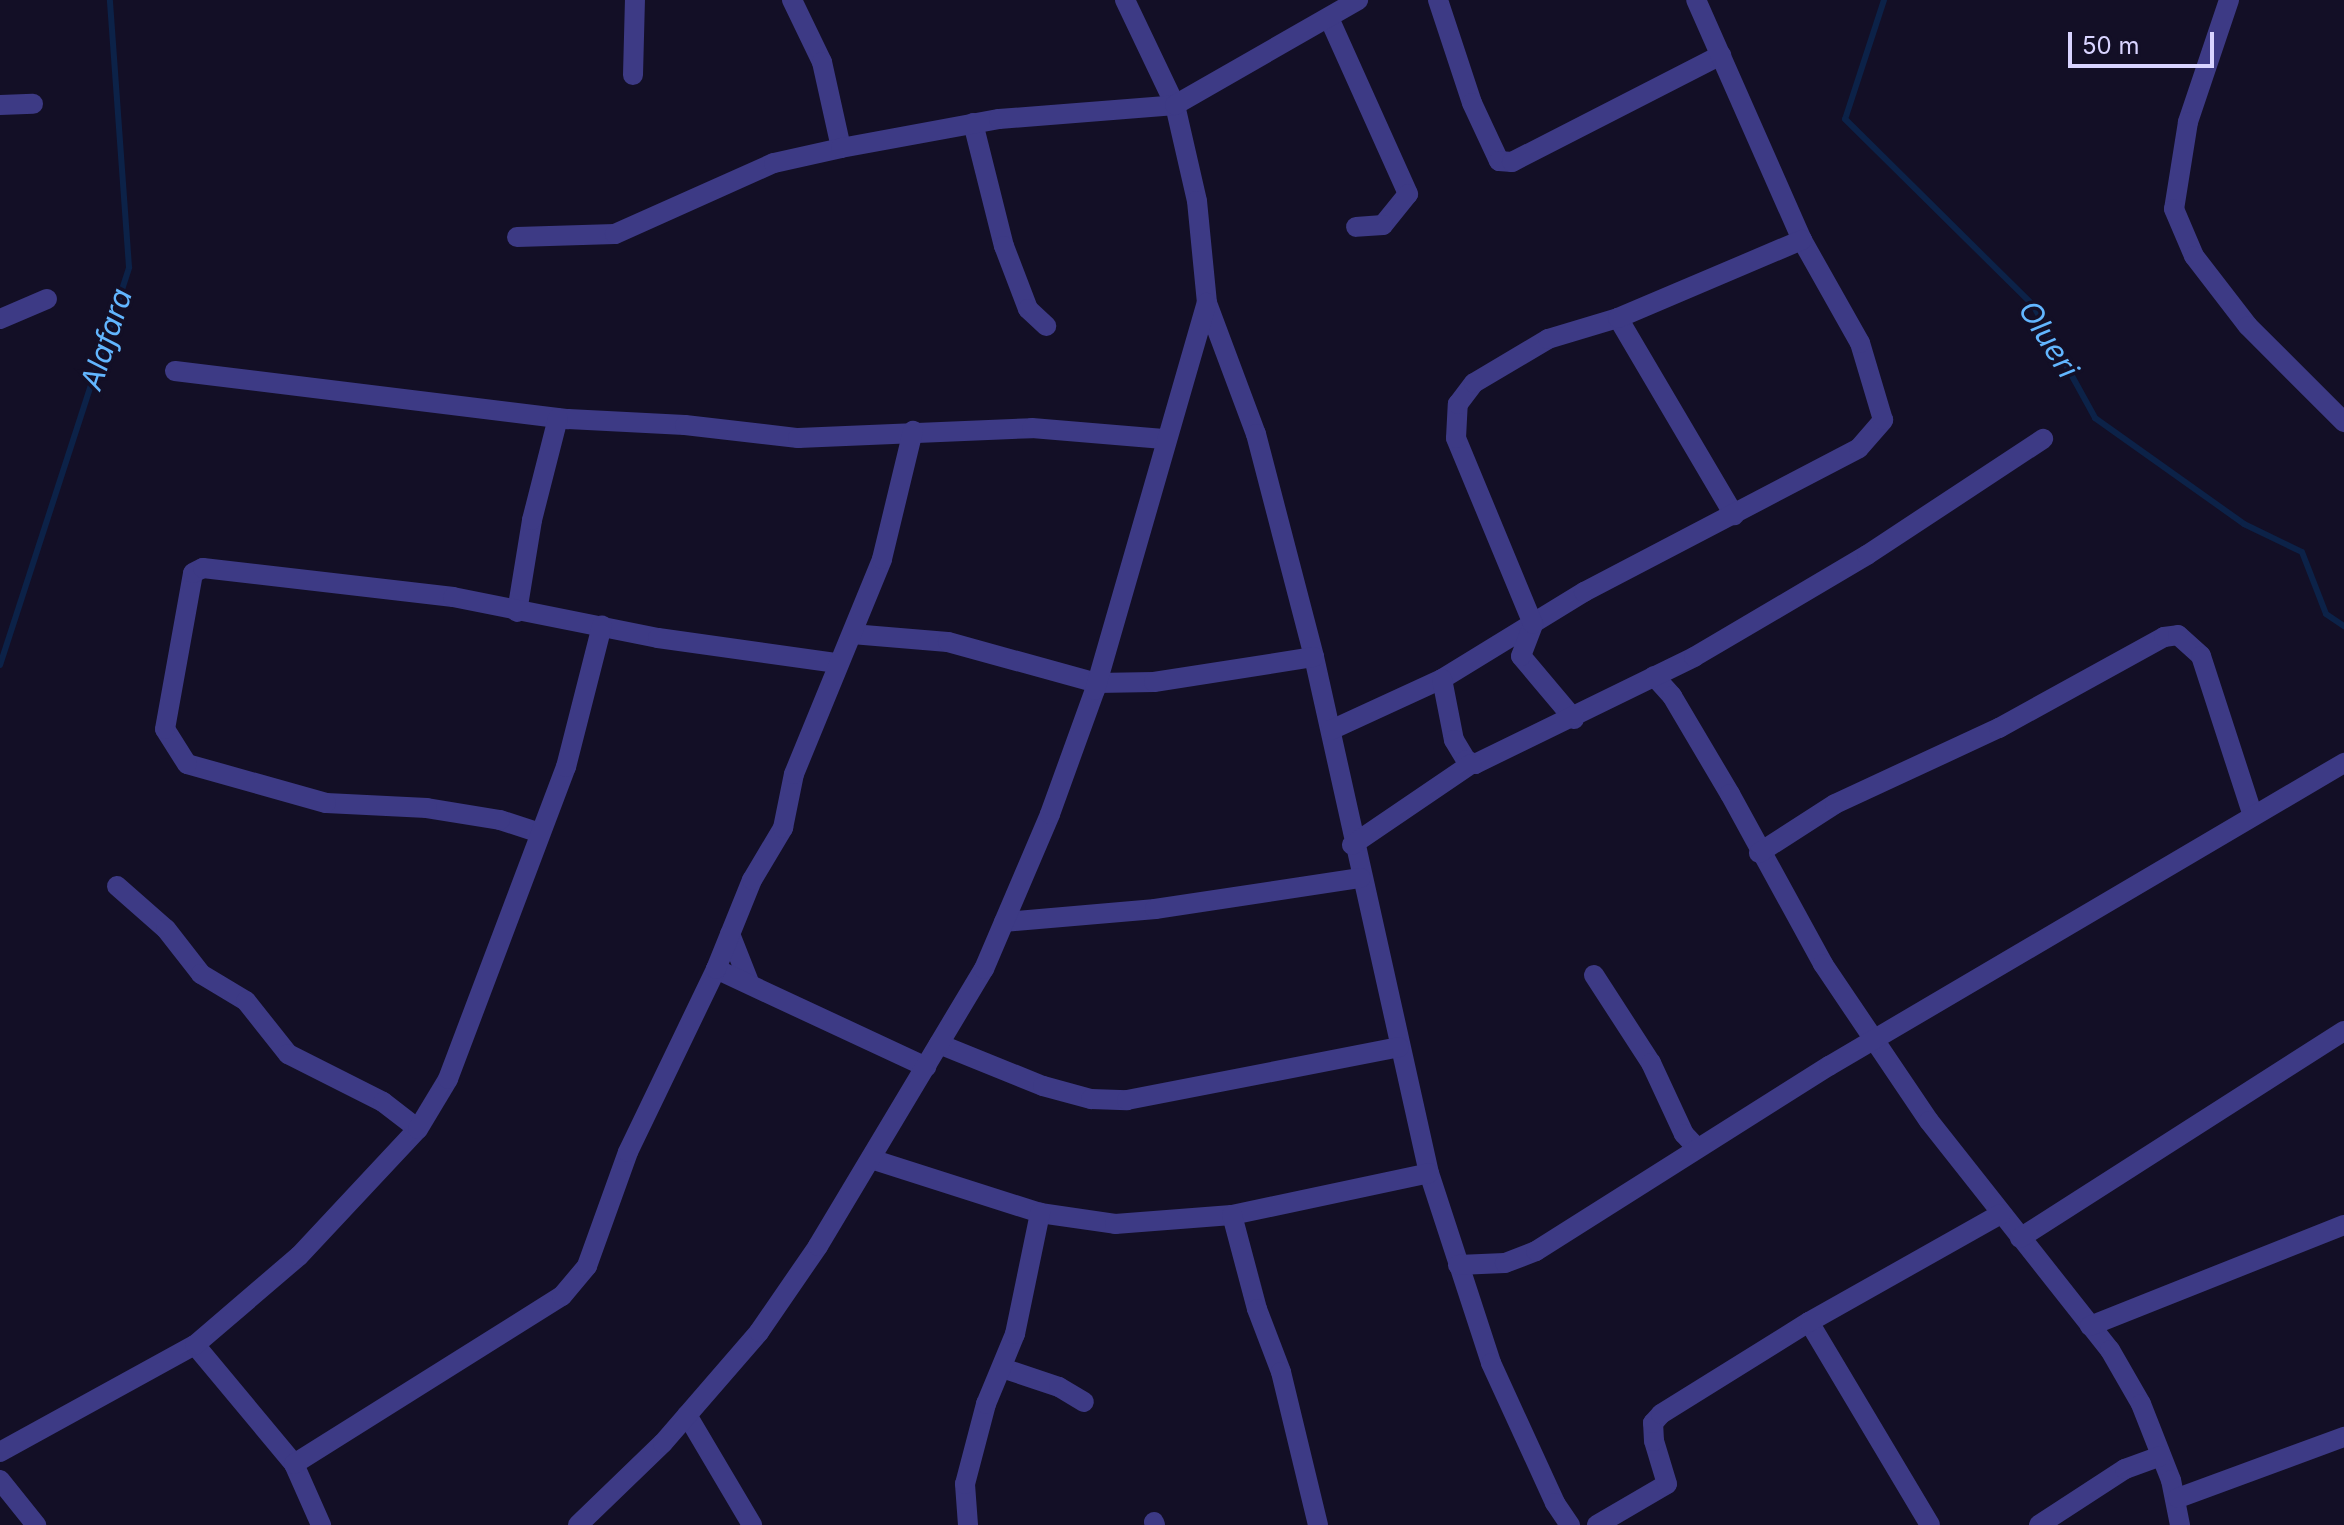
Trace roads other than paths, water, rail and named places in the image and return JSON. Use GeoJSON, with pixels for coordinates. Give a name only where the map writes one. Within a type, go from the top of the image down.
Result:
{"type":"FeatureCollection","features":[{"type":"Feature","properties":{"kind":"street"},"geometry":{"type":"LineString","coordinates":[[633,75],[635,0]]}},
{"type":"Feature","properties":{"kind":"street"},"geometry":{"type":"LineString","coordinates":[[792,0],[822,62],[841,148]]}},
{"type":"Feature","properties":{"kind":"street"},"geometry":{"type":"LineString","coordinates":[[1125,0],[1175,105],[1197,201],[1207,303],[1256,434],[1314,657],[1352,845],[1429,1173],[1491,1363],[1555,1503],[1570,1525]]}},
{"type":"Feature","properties":{"kind":"street"},"geometry":{"type":"LineString","coordinates":[[517,237],[615,234],[774,163],[841,148],[973,123],[1175,105],[1358,0]]}},
{"type":"Feature","properties":{"kind":"street"},"geometry":{"type":"LineString","coordinates":[[1438,0],[1472,103],[1499,161],[1512,162],[1721,55]]}},
{"type":"Feature","properties":{"kind":"street"},"geometry":{"type":"LineString","coordinates":[[1331,730],[1442,679],[1533,624],[1859,448],[1883,420],[1860,343],[1802,240],[1696,0]]}},
{"type":"Feature","properties":{"kind":"street"},"geometry":{"type":"LineString","coordinates":[[2229,0],[2188,122],[2174,209],[2194,256],[2248,326],[2344,422]]}},
{"type":"Feature","properties":{"kind":"street"},"geometry":{"type":"LineString","coordinates":[[1329,18],[1408,194],[1395,216],[1383,225],[1356,227]]}},
{"type":"Feature","properties":{"kind":"street"},"geometry":{"type":"LineString","coordinates":[[0,105],[33,104]]}},
{"type":"Feature","properties":{"kind":"street"},"geometry":{"type":"LineString","coordinates":[[973,123],[1004,246],[1028,309],[1046,326]]}},
{"type":"Feature","properties":{"kind":"street"},"geometry":{"type":"LineString","coordinates":[[1574,719],[1521,656],[1533,624],[1456,438],[1458,404],[1474,383],[1548,339],[1618,318],[1802,240]]}},
{"type":"Feature","properties":{"kind":"street"},"geometry":{"type":"LineString","coordinates":[[0,319],[47,299]]}},
{"type":"Feature","properties":{"kind":"street"},"geometry":{"type":"LineString","coordinates":[[578,1525],[687,1415],[759,1332],[871,1159],[984,969],[1097,683],[1164,439],[1207,303]]}},
{"type":"Feature","properties":{"kind":"street"},"geometry":{"type":"LineString","coordinates":[[1618,318],[1734,515]]}},
{"type":"Feature","properties":{"kind":"street"},"geometry":{"type":"LineString","coordinates":[[175,371],[558,418],[798,438],[1032,428],[1164,439]]}},
{"type":"Feature","properties":{"kind":"street"},"geometry":{"type":"LineString","coordinates":[[517,612],[532,520],[558,418]]}},
{"type":"Feature","properties":{"kind":"street"},"geometry":{"type":"LineString","coordinates":[[294,1464],[577,1282],[628,1152],[716,969],[752,880],[783,828],[794,774],[835,663],[852,634],[882,559],[913,431]]}},
{"type":"Feature","properties":{"kind":"street"},"geometry":{"type":"LineString","coordinates":[[1352,845],[1471,764],[1574,719],[1867,555],[2043,439]]}},
{"type":"Feature","properties":{"kind":"street"},"geometry":{"type":"LineString","coordinates":[[540,833],[500,820],[427,808],[326,803],[229,780],[187,764],[165,729],[185,601],[193,573],[203,568],[453,597],[517,612],[835,663]]}},
{"type":"Feature","properties":{"kind":"street"},"geometry":{"type":"LineString","coordinates":[[0,1452],[195,1345],[299,1256],[418,1129],[448,1079],[566,767],[602,626]]}},
{"type":"Feature","properties":{"kind":"street"},"geometry":{"type":"LineString","coordinates":[[852,634],[948,642],[1097,683],[1154,682],[1314,657]]}},
{"type":"Feature","properties":{"kind":"street"},"geometry":{"type":"LineString","coordinates":[[1759,853],[1835,804],[1999,728],[2128,655],[2178,635],[2201,656],[2253,816]]}},
{"type":"Feature","properties":{"kind":"street"},"geometry":{"type":"LineString","coordinates":[[1654,676],[1672,696],[1823,964],[1875,1041],[2001,1214],[2110,1350],[2141,1404],[2178,1498],[2180,1525]]}},
{"type":"Feature","properties":{"kind":"street"},"geometry":{"type":"LineString","coordinates":[[1442,679],[1454,740],[1471,764]]}},
{"type":"Feature","properties":{"kind":"street"},"geometry":{"type":"LineString","coordinates":[[1458,1265],[1505,1263],[1536,1251],[1697,1148],[2344,763]]}},
{"type":"Feature","properties":{"kind":"street"},"geometry":{"type":"LineString","coordinates":[[1004,922],[1155,909],[1361,878]]}},
{"type":"Feature","properties":{"kind":"street"},"geometry":{"type":"LineString","coordinates":[[117,886],[166,929],[201,974],[246,1001],[288,1054],[383,1102],[418,1129]]}},
{"type":"Feature","properties":{"kind":"street"},"geometry":{"type":"LineString","coordinates":[[730,934],[749,982]]}},
{"type":"Feature","properties":{"kind":"street"},"geometry":{"type":"LineString","coordinates":[[716,969],[926,1067]]}},
{"type":"Feature","properties":{"kind":"street"},"geometry":{"type":"LineString","coordinates":[[1594,975],[1651,1063],[1684,1134],[1697,1148]]}},
{"type":"Feature","properties":{"kind":"street"},"geometry":{"type":"LineString","coordinates":[[2020,1238],[2344,1031]]}},
{"type":"Feature","properties":{"kind":"street"},"geometry":{"type":"LineString","coordinates":[[939,1044],[1043,1086],[1091,1099],[1127,1100],[1399,1047]]}},
{"type":"Feature","properties":{"kind":"street"},"geometry":{"type":"LineString","coordinates":[[871,1159],[1040,1213],[1115,1224],[1232,1215],[1429,1173]]}},
{"type":"Feature","properties":{"kind":"street"},"geometry":{"type":"LineString","coordinates":[[968,1525],[965,1484],[986,1404],[1015,1334],[1040,1213]]}},
{"type":"Feature","properties":{"kind":"street"},"geometry":{"type":"LineString","coordinates":[[1597,1525],[1667,1484],[1654,1441],[1653,1423],[1661,1414],[1809,1322],[2001,1214]]}},
{"type":"Feature","properties":{"kind":"street"},"geometry":{"type":"LineString","coordinates":[[1232,1215],[1257,1309],[1281,1372],[1318,1525]]}},
{"type":"Feature","properties":{"kind":"street"},"geometry":{"type":"LineString","coordinates":[[2090,1326],[2344,1225]]}},
{"type":"Feature","properties":{"kind":"street"},"geometry":{"type":"LineString","coordinates":[[1809,1322],[1930,1525]]}},
{"type":"Feature","properties":{"kind":"street"},"geometry":{"type":"LineString","coordinates":[[195,1345],[294,1464],[321,1525]]}},
{"type":"Feature","properties":{"kind":"street"},"geometry":{"type":"LineString","coordinates":[[1002,1368],[1059,1387],[1084,1402]]}},
{"type":"Feature","properties":{"kind":"street"},"geometry":{"type":"LineString","coordinates":[[687,1415],[752,1525]]}},
{"type":"Feature","properties":{"kind":"street"},"geometry":{"type":"LineString","coordinates":[[2178,1498],[2344,1437]]}},
{"type":"Feature","properties":{"kind":"street"},"geometry":{"type":"LineString","coordinates":[[2039,1525],[2125,1469],[2161,1456]]}},
{"type":"Feature","properties":{"kind":"street"},"geometry":{"type":"LineString","coordinates":[[0,1480],[36,1525]]}},
{"type":"Feature","properties":{"kind":"street"},"geometry":{"type":"LineString","coordinates":[[599,1505],[608,1525]]}},
{"type":"Feature","properties":{"kind":"waterway","name":"Alafara"},"geometry":{"type":"LineString","coordinates":[[0,665],[129,267],[110,0]]}},
{"type":"Feature","properties":{"kind":"waterway","name":"Olueri"},"geometry":{"type":"LineString","coordinates":[[1884,0],[1845,119],[2033,305],[2095,418],[2244,524],[2302,552],[2326,614],[2344,626]]}}]}
